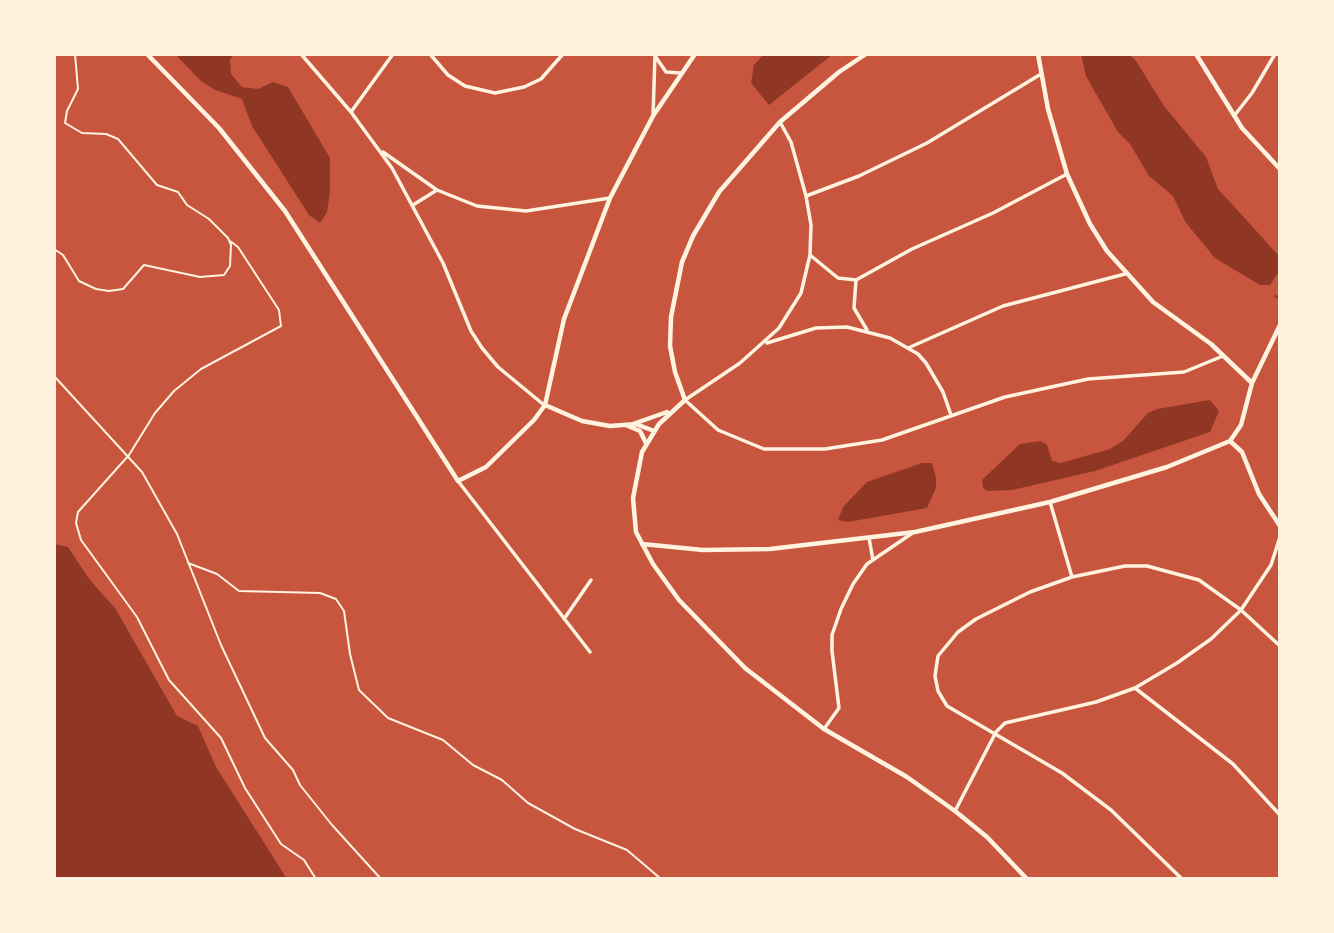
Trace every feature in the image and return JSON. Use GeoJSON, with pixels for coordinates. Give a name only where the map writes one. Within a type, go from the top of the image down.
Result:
{"type":"FeatureCollection","features":[{"type":"Feature","properties":{"kind":"street"},"geometry":{"type":"LineString","coordinates":[[147,54],[219,128],[285,211],[458,481],[590,652]]}},
{"type":"Feature","properties":{"kind":"street"},"geometry":{"type":"LineString","coordinates":[[301,54],[379,149],[413,205],[482,348],[498,367],[545,405],[582,421],[630,425],[653,431]]}},
{"type":"Feature","properties":{"kind":"street"},"geometry":{"type":"LineString","coordinates":[[351,112],[393,54]]}},
{"type":"Feature","properties":{"kind":"street"},"geometry":{"type":"LineString","coordinates":[[430,54],[448,75],[466,86],[495,93],[524,87],[541,79],[564,54]]}},
{"type":"Feature","properties":{"kind":"street"},"geometry":{"type":"LineString","coordinates":[[458,481],[486,467],[534,420],[545,405],[564,319],[610,198],[653,116],[695,54]]}},
{"type":"Feature","properties":{"kind":"street"},"geometry":{"type":"LineString","coordinates":[[866,54],[839,72],[780,121],[719,192],[682,262],[675,293],[670,346],[675,372],[685,400],[718,430],[764,449],[793,451],[853,446],[882,440],[1005,397],[1088,379],[1184,372],[1223,356]]}},
{"type":"Feature","properties":{"kind":"street"},"geometry":{"type":"LineString","coordinates":[[1038,54],[1067,174],[1090,224],[1125,274],[1153,302],[1223,356],[1252,383]]}},
{"type":"Feature","properties":{"kind":"street"},"geometry":{"type":"LineString","coordinates":[[1196,54],[1234,116],[1280,169]]}},
{"type":"Feature","properties":{"kind":"street"},"geometry":{"type":"LineString","coordinates":[[1234,116],[1252,93],[1275,54]]}},
{"type":"Feature","properties":{"kind":"street"},"geometry":{"type":"LineString","coordinates":[[654,55],[666,72],[681,73]]}},
{"type":"Feature","properties":{"kind":"street"},"geometry":{"type":"LineString","coordinates":[[653,116],[654,55]]}},
{"type":"Feature","properties":{"kind":"street"},"geometry":{"type":"LineString","coordinates":[[806,196],[859,176],[928,144],[1041,75]]}},
{"type":"Feature","properties":{"kind":"street"},"geometry":{"type":"LineString","coordinates":[[765,344],[796,302],[810,255],[811,225],[806,196],[791,142],[780,121]]}},
{"type":"Feature","properties":{"kind":"street"},"geometry":{"type":"LineString","coordinates":[[379,149],[437,190],[477,206],[526,211],[610,198]]}},
{"type":"Feature","properties":{"kind":"street"},"geometry":{"type":"LineString","coordinates":[[810,255],[838,278],[856,280],[912,248],[993,213],[1067,174]]}},
{"type":"Feature","properties":{"kind":"street"},"geometry":{"type":"LineString","coordinates":[[413,205],[437,190]]}},
{"type":"Feature","properties":{"kind":"street"},"geometry":{"type":"LineString","coordinates":[[908,348],[1003,306],[1125,274]]}},
{"type":"Feature","properties":{"kind":"street"},"geometry":{"type":"LineString","coordinates":[[856,280],[854,308],[867,330]]}},
{"type":"Feature","properties":{"kind":"street"},"geometry":{"type":"LineString","coordinates":[[641,544],[694,550],[770,549],[915,532],[1050,502],[1167,467],[1230,441],[1241,425],[1252,383],[1280,325]]}},
{"type":"Feature","properties":{"kind":"street"},"geometry":{"type":"LineString","coordinates":[[951,415],[934,374],[918,354],[867,330],[816,328],[765,344],[685,400],[653,431],[636,473],[633,498],[636,532],[641,544],[680,600],[746,668],[824,729],[907,777],[955,811],[987,837],[1027,879]]}},
{"type":"Feature","properties":{"kind":"street"},"geometry":{"type":"LineString","coordinates":[[630,425],[671,411]]}},
{"type":"Feature","properties":{"kind":"street"},"geometry":{"type":"LineString","coordinates":[[630,425],[640,431],[646,443]]}},
{"type":"Feature","properties":{"kind":"street"},"geometry":{"type":"LineString","coordinates":[[1230,441],[1242,452],[1259,494],[1280,526]]}},
{"type":"Feature","properties":{"kind":"street"},"geometry":{"type":"LineString","coordinates":[[1050,502],[1072,577]]}},
{"type":"Feature","properties":{"kind":"street"},"geometry":{"type":"LineString","coordinates":[[824,729],[839,708],[832,669],[832,635],[853,584],[873,560],[915,532]]}},
{"type":"Feature","properties":{"kind":"street"},"geometry":{"type":"LineString","coordinates":[[955,811],[996,732],[1014,719],[1061,712],[1135,688],[1211,639],[1241,610],[1271,565],[1280,537]]}},
{"type":"Feature","properties":{"kind":"street"},"geometry":{"type":"LineString","coordinates":[[869,538],[873,560]]}},
{"type":"Feature","properties":{"kind":"street"},"geometry":{"type":"LineString","coordinates":[[1182,879],[1111,810],[1062,772],[947,706],[938,691],[935,676],[938,656],[958,632],[976,619],[1030,592],[1072,577],[1125,566],[1147,566],[1199,580],[1241,610],[1280,646]]}},
{"type":"Feature","properties":{"kind":"street"},"geometry":{"type":"LineString","coordinates":[[564,619],[591,580]]}},
{"type":"Feature","properties":{"kind":"street"},"geometry":{"type":"LineString","coordinates":[[1135,688],[1233,764],[1280,815]]}},
{"type":"Feature","properties":{"kind":"path"},"geometry":{"type":"LineString","coordinates":[[75,54],[78,89],[67,111],[65,123],[82,133],[106,134],[118,139],[157,185],[178,192],[187,205],[209,219],[238,247],[279,310],[281,326],[201,369],[186,380],[155,413],[128,455],[78,512],[76,523],[81,540],[137,617],[169,680],[221,738],[245,788],[281,844],[304,860],[316,879]]}},
{"type":"Feature","properties":{"kind":"path"},"geometry":{"type":"LineString","coordinates":[[54,249],[63,255],[79,281],[96,289],[116,290],[128,284],[140,267],[150,264],[191,276],[224,275],[230,265],[230,241]]}},
{"type":"Feature","properties":{"kind":"path"},"geometry":{"type":"LineString","coordinates":[[54,376],[142,472],[177,534],[221,645],[265,738],[332,825],[381,879]]}},
{"type":"Feature","properties":{"kind":"path"},"geometry":{"type":"LineString","coordinates":[[188,563],[217,574],[239,591],[320,593],[336,599],[344,611],[350,654],[359,690],[388,718],[443,740],[473,765],[502,780],[528,803],[575,829],[627,850],[661,879]]}},
{"type":"Feature","properties":{"kind":"shaded area"},"geometry":{"type":"Polygon","coordinates":[[[175,54],[234,54],[230,60],[231,74],[242,87],[258,89],[273,82],[288,87],[330,158],[327,212],[320,223],[309,215],[252,126],[242,99],[215,90],[200,80],[175,54]]]}},
{"type":"Feature","properties":{"kind":"shaded area"},"geometry":{"type":"Polygon","coordinates":[[[764,54],[833,54],[769,105],[751,83],[754,65],[764,54]]]}},
{"type":"Feature","properties":{"kind":"shaded area"},"geometry":{"type":"Polygon","coordinates":[[[1081,54],[1129,54],[1136,61],[1164,106],[1206,157],[1218,189],[1280,257],[1279,271],[1270,285],[1260,285],[1215,258],[1186,223],[1173,196],[1149,176],[1130,144],[1118,132],[1086,76],[1081,54]]]}},
{"type":"Feature","properties":{"kind":"shaded area"},"geometry":{"type":"Polygon","coordinates":[[[1210,400],[1219,411],[1210,432],[1095,471],[1012,490],[987,491],[983,488],[982,480],[1020,444],[1041,441],[1047,445],[1052,461],[1061,463],[1110,449],[1123,441],[1148,413],[1157,409],[1210,400]]]}},
{"type":"Feature","properties":{"kind":"shaded area"},"geometry":{"type":"Polygon","coordinates":[[[922,463],[932,463],[936,478],[936,488],[927,508],[848,522],[838,520],[843,507],[867,482],[922,463]]]}},
{"type":"Feature","properties":{"kind":"shaded area"},"geometry":{"type":"Polygon","coordinates":[[[54,544],[68,547],[89,579],[115,608],[177,716],[198,726],[216,767],[287,879],[54,879],[54,544]]]}},
{"type":"Feature","properties":{"kind":"waterway"},"geometry":{"type":"LineString","coordinates":[[1275,296],[1280,299]]}}]}
